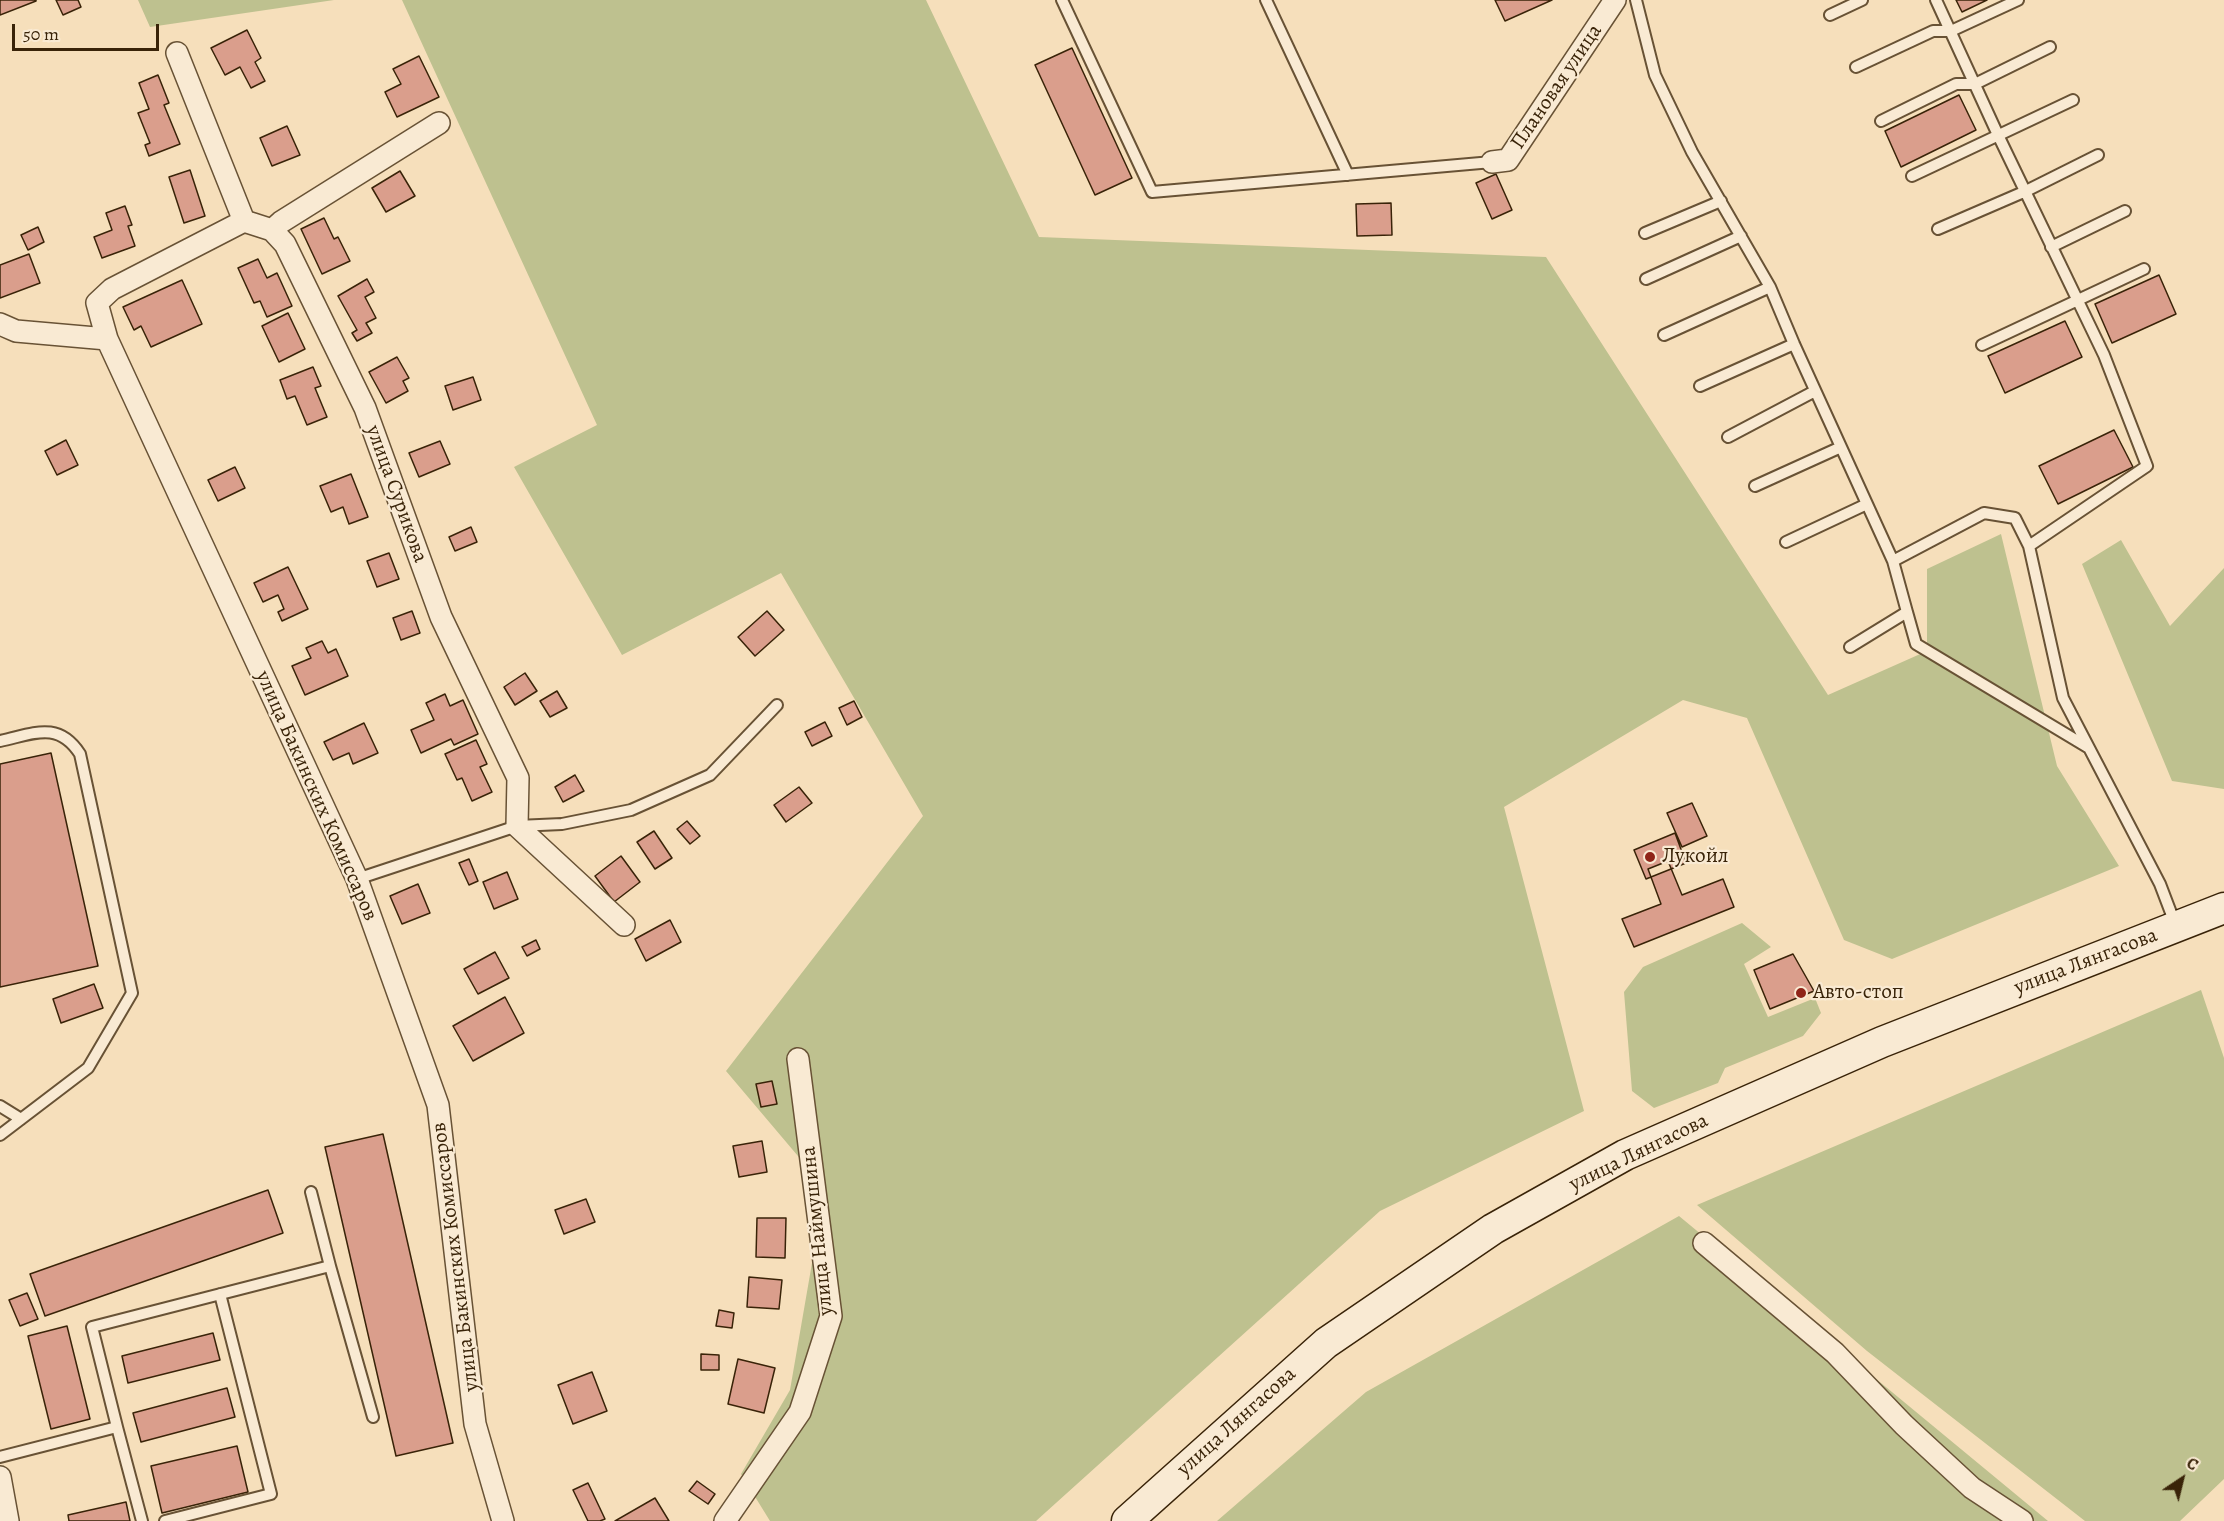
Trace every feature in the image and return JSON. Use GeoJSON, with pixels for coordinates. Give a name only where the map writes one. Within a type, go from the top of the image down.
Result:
{"type":"FeatureCollection","features":[{"type":"Feature","properties":{"kind":"main road","name":"улица Лянгасова"},"geometry":{"type":"LineString","coordinates":[[1127,1521],[1326,1343],[1493,1229],[1625,1155],[1871,1047],[2224,908]]}},
{"type":"Feature","properties":{"kind":"street","name":"Плановая улица"},"geometry":{"type":"LineString","coordinates":[[1492,162],[1508,160],[1615,0]]}},
{"type":"Feature","properties":{"kind":"street"},"geometry":{"type":"LineString","coordinates":[[177,53],[244,221],[272,230],[281,222],[439,123]]}},
{"type":"Feature","properties":{"kind":"street","name":"улица Бакинских Комиссаров"},"geometry":{"type":"LineString","coordinates":[[244,221],[112,289],[98,303],[107,339],[357,879],[438,1105],[475,1424],[503,1521]]}},
{"type":"Feature","properties":{"kind":"street","name":"улица Сурикова"},"geometry":{"type":"LineString","coordinates":[[272,230],[285,244],[365,408],[441,617],[518,778],[517,826]]}},
{"type":"Feature","properties":{"kind":"street"},"geometry":{"type":"LineString","coordinates":[[0,324],[16,331],[107,339]]}},
{"type":"Feature","properties":{"kind":"street"},"geometry":{"type":"LineString","coordinates":[[517,826],[624,925]]}},
{"type":"Feature","properties":{"kind":"street","name":"улица Наймушина"},"geometry":{"type":"LineString","coordinates":[[725,1521],[800,1412],[831,1316],[798,1059]]}},
{"type":"Feature","properties":{"kind":"street"},"geometry":{"type":"LineString","coordinates":[[1704,1243],[1835,1353],[1904,1425],[1972,1488],[2022,1521]]}},
{"type":"Feature","properties":{"kind":"street"},"geometry":{"type":"LineString","coordinates":[[0,1477],[9,1521]]}},
{"type":"Feature","properties":{"kind":"lane"},"geometry":{"type":"LineString","coordinates":[[1062,0],[1152,192],[1492,162]]}},
{"type":"Feature","properties":{"kind":"lane"},"geometry":{"type":"LineString","coordinates":[[1266,0],[1348,175]]}},
{"type":"Feature","properties":{"kind":"lane"},"geometry":{"type":"LineString","coordinates":[[1636,0],[1655,75],[1692,152],[1770,287],[1893,561],[1916,644],[2089,748]]}},
{"type":"Feature","properties":{"kind":"lane"},"geometry":{"type":"LineString","coordinates":[[1830,15],[1862,0]]}},
{"type":"Feature","properties":{"kind":"lane"},"geometry":{"type":"LineString","coordinates":[[1936,0],[2104,355],[2147,466],[2029,546]]}},
{"type":"Feature","properties":{"kind":"lane"},"geometry":{"type":"LineString","coordinates":[[1856,67],[1933,31],[1951,31],[2018,0]]}},
{"type":"Feature","properties":{"kind":"lane"},"geometry":{"type":"LineString","coordinates":[[1881,121],[1956,84],[1976,84],[2050,47]]}},
{"type":"Feature","properties":{"kind":"lane"},"geometry":{"type":"LineString","coordinates":[[1912,176],[2073,100]]}},
{"type":"Feature","properties":{"kind":"lane"},"geometry":{"type":"LineString","coordinates":[[1938,229],[2026,191],[2098,155]]}},
{"type":"Feature","properties":{"kind":"lane"},"geometry":{"type":"LineString","coordinates":[[1645,232],[1721,201]]}},
{"type":"Feature","properties":{"kind":"lane"},"geometry":{"type":"LineString","coordinates":[[2051,247],[2125,211]]}},
{"type":"Feature","properties":{"kind":"lane"},"geometry":{"type":"LineString","coordinates":[[1646,279],[1741,236]]}},
{"type":"Feature","properties":{"kind":"lane"},"geometry":{"type":"LineString","coordinates":[[1982,345],[2144,269]]}},
{"type":"Feature","properties":{"kind":"lane"},"geometry":{"type":"LineString","coordinates":[[1664,335],[1770,287]]}},
{"type":"Feature","properties":{"kind":"lane"},"geometry":{"type":"LineString","coordinates":[[1700,386],[1794,344]]}},
{"type":"Feature","properties":{"kind":"lane"},"geometry":{"type":"LineString","coordinates":[[1728,437],[1815,391]]}},
{"type":"Feature","properties":{"kind":"lane"},"geometry":{"type":"LineString","coordinates":[[1755,486],[1841,447]]}},
{"type":"Feature","properties":{"kind":"lane"},"geometry":{"type":"LineString","coordinates":[[1786,542],[1867,504]]}},
{"type":"Feature","properties":{"kind":"lane"},"geometry":{"type":"LineString","coordinates":[[1893,561],[1984,513],[2015,518],[2029,546],[2063,698],[2160,884],[2176,926]]}},
{"type":"Feature","properties":{"kind":"lane"},"geometry":{"type":"LineString","coordinates":[[1850,647],[1907,612]]}},
{"type":"Feature","properties":{"kind":"lane"},"geometry":{"type":"LineString","coordinates":[[357,879],[517,826],[562,824],[632,810],[710,775],[777,705]]}},
{"type":"Feature","properties":{"kind":"lane"},"geometry":{"type":"LineString","coordinates":[[0,741],[45,732],[60,734],[71,740],[80,754],[132,993],[88,1068],[0,1135]]}},
{"type":"Feature","properties":{"kind":"lane"},"geometry":{"type":"LineString","coordinates":[[0,1106],[21,1119]]}},
{"type":"Feature","properties":{"kind":"lane"},"geometry":{"type":"LineString","coordinates":[[311,1192],[373,1417]]}},
{"type":"Feature","properties":{"kind":"lane"},"geometry":{"type":"LineString","coordinates":[[142,1521],[92,1327],[330,1266]]}},
{"type":"Feature","properties":{"kind":"lane"},"geometry":{"type":"LineString","coordinates":[[165,1521],[271,1494],[220,1294]]}},
{"type":"Feature","properties":{"kind":"lane"},"geometry":{"type":"LineString","coordinates":[[0,1457],[117,1427]]}},
{"type":"Feature","properties":{"kind":"green space"},"geometry":{"type":"Polygon","coordinates":[[[138,0],[334,0],[150,27],[138,0]]]}},
{"type":"Feature","properties":{"kind":"green space"},"geometry":{"type":"Polygon","coordinates":[[[402,0],[926,0],[1039,237],[1546,257],[1828,695],[1927,651],[1927,569],[2001,534],[2057,766],[2119,866],[1892,959],[1844,940],[1747,718],[1683,700],[1504,807],[1584,1111],[1380,1211],[1036,1521],[770,1521],[741,1474],[790,1390],[825,1188],[726,1071],[923,816],[781,573],[622,655],[514,467],[597,425],[402,0]]]}},
{"type":"Feature","properties":{"kind":"green space"},"geometry":{"type":"Polygon","coordinates":[[[2121,540],[2170,626],[2224,568],[2224,789],[2172,781],[2082,564],[2121,540]]]}},
{"type":"Feature","properties":{"kind":"green space"},"geometry":{"type":"Polygon","coordinates":[[[1742,923],[1771,947],[1744,964],[1768,1017],[1815,998],[1821,1013],[1803,1036],[1725,1068],[1718,1083],[1654,1108],[1632,1091],[1624,992],[1643,967],[1742,923]]]}},
{"type":"Feature","properties":{"kind":"green space"},"geometry":{"type":"Polygon","coordinates":[[[2201,990],[2224,1058],[2224,1479],[2180,1521],[2085,1521],[1867,1351],[1697,1205],[2201,990]]]}},
{"type":"Feature","properties":{"kind":"green space"},"geometry":{"type":"Polygon","coordinates":[[[1679,1216],[2048,1521],[1217,1521],[1366,1392],[1679,1216]]]}},
{"type":"Feature","properties":{"kind":"building"},"geometry":{"type":"Polygon","coordinates":[[[0,0],[36,0],[36,1],[0,15],[0,0]]]}},
{"type":"Feature","properties":{"kind":"building"},"geometry":{"type":"Polygon","coordinates":[[[56,0],[78,0],[81,7],[63,15],[56,0]]]}},
{"type":"Feature","properties":{"kind":"building"},"geometry":{"type":"Polygon","coordinates":[[[1495,0],[1552,0],[1505,21],[1495,0]]]}},
{"type":"Feature","properties":{"kind":"building"},"geometry":{"type":"Polygon","coordinates":[[[1956,0],[1987,0],[1962,12],[1956,0]]]}},
{"type":"Feature","properties":{"kind":"building"},"geometry":{"type":"Polygon","coordinates":[[[247,30],[261,58],[255,62],[265,81],[251,88],[240,67],[225,75],[211,48],[247,30]]]}},
{"type":"Feature","properties":{"kind":"building"},"geometry":{"type":"Polygon","coordinates":[[[1072,48],[1132,178],[1095,195],[1035,65],[1072,48]]]}},
{"type":"Feature","properties":{"kind":"building"},"geometry":{"type":"Polygon","coordinates":[[[419,56],[439,97],[397,117],[385,92],[401,84],[393,69],[419,56]]]}},
{"type":"Feature","properties":{"kind":"building"},"geometry":{"type":"Polygon","coordinates":[[[158,75],[169,103],[164,105],[180,144],[149,156],[145,145],[150,143],[138,113],[149,109],[139,83],[158,75]]]}},
{"type":"Feature","properties":{"kind":"building"},"geometry":{"type":"Polygon","coordinates":[[[1959,95],[1976,130],[1901,167],[1885,131],[1959,95]]]}},
{"type":"Feature","properties":{"kind":"building"},"geometry":{"type":"Polygon","coordinates":[[[287,126],[300,155],[272,166],[260,138],[287,126]]]}},
{"type":"Feature","properties":{"kind":"building"},"geometry":{"type":"Polygon","coordinates":[[[190,170],[205,216],[184,223],[169,177],[190,170]]]}},
{"type":"Feature","properties":{"kind":"building"},"geometry":{"type":"Polygon","coordinates":[[[400,171],[415,196],[386,212],[372,188],[400,171]]]}},
{"type":"Feature","properties":{"kind":"building"},"geometry":{"type":"Polygon","coordinates":[[[1496,174],[1512,210],[1492,219],[1476,183],[1496,174]]]}},
{"type":"Feature","properties":{"kind":"building"},"geometry":{"type":"Polygon","coordinates":[[[1391,203],[1392,235],[1357,236],[1356,204],[1391,203]]]}},
{"type":"Feature","properties":{"kind":"building"},"geometry":{"type":"Polygon","coordinates":[[[125,206],[132,225],[128,226],[135,246],[102,258],[94,237],[112,230],[106,213],[125,206]]]}},
{"type":"Feature","properties":{"kind":"building"},"geometry":{"type":"Polygon","coordinates":[[[324,218],[334,239],[338,237],[350,261],[322,274],[301,229],[324,218]]]}},
{"type":"Feature","properties":{"kind":"building"},"geometry":{"type":"Polygon","coordinates":[[[38,227],[44,242],[28,250],[21,235],[38,227]]]}},
{"type":"Feature","properties":{"kind":"building"},"geometry":{"type":"Polygon","coordinates":[[[29,254],[40,283],[0,298],[0,265],[29,254]]]}},
{"type":"Feature","properties":{"kind":"building"},"geometry":{"type":"Polygon","coordinates":[[[258,259],[267,278],[277,273],[292,306],[267,317],[260,301],[254,303],[238,268],[258,259]]]}},
{"type":"Feature","properties":{"kind":"building"},"geometry":{"type":"Polygon","coordinates":[[[2159,275],[2176,314],[2112,343],[2095,304],[2159,275]]]}},
{"type":"Feature","properties":{"kind":"building"},"geometry":{"type":"Polygon","coordinates":[[[367,279],[374,292],[365,297],[376,318],[366,323],[372,333],[357,341],[352,333],[357,330],[338,296],[367,279]]]}},
{"type":"Feature","properties":{"kind":"building"},"geometry":{"type":"Polygon","coordinates":[[[182,280],[202,324],[151,347],[141,326],[134,330],[123,307],[182,280]]]}},
{"type":"Feature","properties":{"kind":"building"},"geometry":{"type":"Polygon","coordinates":[[[288,313],[305,349],[279,362],[262,326],[288,313]]]}},
{"type":"Feature","properties":{"kind":"building"},"geometry":{"type":"Polygon","coordinates":[[[2065,321],[2082,357],[2005,393],[1988,356],[2065,321]]]}},
{"type":"Feature","properties":{"kind":"building"},"geometry":{"type":"Polygon","coordinates":[[[397,357],[409,378],[403,381],[408,391],[386,403],[369,372],[397,357]]]}},
{"type":"Feature","properties":{"kind":"building"},"geometry":{"type":"Polygon","coordinates":[[[313,367],[321,386],[315,388],[327,417],[307,425],[295,396],[287,399],[280,380],[313,367]]]}},
{"type":"Feature","properties":{"kind":"building"},"geometry":{"type":"Polygon","coordinates":[[[473,377],[481,400],[453,410],[445,386],[473,377]]]}},
{"type":"Feature","properties":{"kind":"building"},"geometry":{"type":"Polygon","coordinates":[[[2114,430],[2133,467],[2058,504],[2039,466],[2114,430]]]}},
{"type":"Feature","properties":{"kind":"building"},"geometry":{"type":"Polygon","coordinates":[[[66,440],[78,465],[57,475],[45,451],[66,440]]]}},
{"type":"Feature","properties":{"kind":"building"},"geometry":{"type":"Polygon","coordinates":[[[440,441],[450,464],[419,477],[409,453],[440,441]]]}},
{"type":"Feature","properties":{"kind":"building"},"geometry":{"type":"Polygon","coordinates":[[[235,467],[245,488],[218,501],[208,480],[235,467]]]}},
{"type":"Feature","properties":{"kind":"building"},"geometry":{"type":"Polygon","coordinates":[[[351,474],[368,517],[349,524],[343,507],[331,512],[320,486],[351,474]]]}},
{"type":"Feature","properties":{"kind":"building"},"geometry":{"type":"Polygon","coordinates":[[[471,527],[477,542],[455,551],[449,537],[471,527]]]}},
{"type":"Feature","properties":{"kind":"building"},"geometry":{"type":"Polygon","coordinates":[[[389,553],[399,579],[377,587],[367,561],[389,553]]]}},
{"type":"Feature","properties":{"kind":"building"},"geometry":{"type":"Polygon","coordinates":[[[288,567],[308,609],[282,621],[278,612],[284,609],[278,595],[263,602],[254,583],[288,567]]]}},
{"type":"Feature","properties":{"kind":"building"},"geometry":{"type":"Polygon","coordinates":[[[412,611],[420,633],[401,640],[393,618],[412,611]]]}},
{"type":"Feature","properties":{"kind":"building"},"geometry":{"type":"Polygon","coordinates":[[[767,611],[784,630],[755,656],[738,637],[767,611]]]}},
{"type":"Feature","properties":{"kind":"building"},"geometry":{"type":"Polygon","coordinates":[[[322,641],[328,653],[336,649],[348,676],[305,695],[292,666],[311,658],[306,648],[322,641]]]}},
{"type":"Feature","properties":{"kind":"building"},"geometry":{"type":"Polygon","coordinates":[[[525,673],[537,691],[515,705],[504,687],[525,673]]]}},
{"type":"Feature","properties":{"kind":"building"},"geometry":{"type":"Polygon","coordinates":[[[557,691],[567,708],[550,717],[540,701],[557,691]]]}},
{"type":"Feature","properties":{"kind":"building"},"geometry":{"type":"Polygon","coordinates":[[[445,694],[450,706],[463,700],[478,734],[454,745],[451,739],[421,753],[411,730],[434,720],[426,703],[445,694]]]}},
{"type":"Feature","properties":{"kind":"building"},"geometry":{"type":"Polygon","coordinates":[[[854,701],[862,717],[847,725],[839,708],[854,701]]]}},
{"type":"Feature","properties":{"kind":"building"},"geometry":{"type":"Polygon","coordinates":[[[825,722],[832,736],[812,746],[805,732],[825,722]]]}},
{"type":"Feature","properties":{"kind":"building"},"geometry":{"type":"Polygon","coordinates":[[[364,723],[378,753],[353,764],[349,753],[333,760],[324,742],[364,723]]]}},
{"type":"Feature","properties":{"kind":"building"},"geometry":{"type":"Polygon","coordinates":[[[476,740],[487,764],[480,767],[492,792],[472,801],[462,778],[457,780],[445,754],[476,740]]]}},
{"type":"Feature","properties":{"kind":"building"},"geometry":{"type":"Polygon","coordinates":[[[51,753],[98,966],[0,987],[0,764],[51,753]]]}},
{"type":"Feature","properties":{"kind":"building"},"geometry":{"type":"Polygon","coordinates":[[[575,775],[584,791],[563,802],[555,787],[575,775]]]}},
{"type":"Feature","properties":{"kind":"building"},"geometry":{"type":"Polygon","coordinates":[[[799,787],[812,803],[786,822],[774,805],[799,787]]]}},
{"type":"Feature","properties":{"kind":"building"},"geometry":{"type":"Polygon","coordinates":[[[1692,803],[1707,836],[1682,847],[1667,813],[1692,803]]]}},
{"type":"Feature","properties":{"kind":"building"},"geometry":{"type":"Polygon","coordinates":[[[687,821],[700,836],[690,844],[677,829],[687,821]]]}},
{"type":"Feature","properties":{"kind":"building"},"geometry":{"type":"Polygon","coordinates":[[[654,831],[672,858],[655,869],[637,842],[654,831]]]}},
{"type":"Feature","properties":{"kind":"building"},"geometry":{"type":"Polygon","coordinates":[[[1675,833],[1686,863],[1646,879],[1634,850],[1675,833]]]}},
{"type":"Feature","properties":{"kind":"building"},"geometry":{"type":"Polygon","coordinates":[[[621,856],[640,882],[614,902],[595,876],[621,856]]]}},
{"type":"Feature","properties":{"kind":"building"},"geometry":{"type":"Polygon","coordinates":[[[469,859],[478,881],[469,885],[459,863],[469,859]]]}},
{"type":"Feature","properties":{"kind":"building"},"geometry":{"type":"Polygon","coordinates":[[[1668,861],[1682,895],[1723,879],[1734,907],[1634,947],[1622,919],[1661,904],[1648,869],[1668,861]]]}},
{"type":"Feature","properties":{"kind":"building"},"geometry":{"type":"Polygon","coordinates":[[[507,872],[518,899],[494,909],[483,882],[507,872]]]}},
{"type":"Feature","properties":{"kind":"building"},"geometry":{"type":"Polygon","coordinates":[[[418,884],[430,913],[402,924],[390,896],[418,884]]]}},
{"type":"Feature","properties":{"kind":"building"},"geometry":{"type":"Polygon","coordinates":[[[670,920],[681,942],[646,961],[635,939],[670,920]]]}},
{"type":"Feature","properties":{"kind":"building"},"geometry":{"type":"Polygon","coordinates":[[[536,940],[540,949],[527,956],[522,947],[536,940]]]}},
{"type":"Feature","properties":{"kind":"building"},"geometry":{"type":"Polygon","coordinates":[[[495,952],[509,978],[478,994],[464,969],[495,952]]]}},
{"type":"Feature","properties":{"kind":"building"},"geometry":{"type":"Polygon","coordinates":[[[1793,954],[1814,991],[1770,1009],[1754,970],[1793,954]]]}},
{"type":"Feature","properties":{"kind":"building"},"geometry":{"type":"Polygon","coordinates":[[[94,984],[103,1008],[61,1023],[53,999],[94,984]]]}},
{"type":"Feature","properties":{"kind":"building"},"geometry":{"type":"Polygon","coordinates":[[[505,997],[524,1033],[473,1061],[453,1026],[505,997]]]}},
{"type":"Feature","properties":{"kind":"building"},"geometry":{"type":"Polygon","coordinates":[[[772,1081],[777,1104],[761,1107],[756,1084],[772,1081]]]}},
{"type":"Feature","properties":{"kind":"building"},"geometry":{"type":"Polygon","coordinates":[[[383,1134],[453,1443],[396,1456],[325,1147],[383,1134]]]}},
{"type":"Feature","properties":{"kind":"building"},"geometry":{"type":"Polygon","coordinates":[[[762,1141],[767,1172],[739,1177],[733,1146],[762,1141]]]}},
{"type":"Feature","properties":{"kind":"building"},"geometry":{"type":"Polygon","coordinates":[[[268,1190],[283,1233],[45,1316],[30,1274],[268,1190]]]}},
{"type":"Feature","properties":{"kind":"building"},"geometry":{"type":"Polygon","coordinates":[[[586,1199],[595,1222],[564,1234],[555,1210],[586,1199]]]}},
{"type":"Feature","properties":{"kind":"building"},"geometry":{"type":"Polygon","coordinates":[[[757,1218],[786,1218],[785,1258],[756,1257],[757,1218]]]}},
{"type":"Feature","properties":{"kind":"building"},"geometry":{"type":"Polygon","coordinates":[[[749,1277],[782,1280],[779,1309],[747,1307],[749,1277]]]}},
{"type":"Feature","properties":{"kind":"building"},"geometry":{"type":"Polygon","coordinates":[[[27,1293],[38,1319],[20,1326],[9,1300],[27,1293]]]}},
{"type":"Feature","properties":{"kind":"building"},"geometry":{"type":"Polygon","coordinates":[[[719,1310],[734,1313],[732,1328],[716,1326],[719,1310]]]}},
{"type":"Feature","properties":{"kind":"building"},"geometry":{"type":"Polygon","coordinates":[[[67,1326],[90,1419],[51,1429],[28,1336],[67,1326]]]}},
{"type":"Feature","properties":{"kind":"building"},"geometry":{"type":"Polygon","coordinates":[[[213,1333],[220,1360],[128,1383],[122,1356],[213,1333]]]}},
{"type":"Feature","properties":{"kind":"building"},"geometry":{"type":"Polygon","coordinates":[[[701,1354],[719,1355],[719,1370],[701,1370],[701,1354]]]}},
{"type":"Feature","properties":{"kind":"building"},"geometry":{"type":"Polygon","coordinates":[[[738,1359],[775,1368],[764,1413],[728,1404],[738,1359]]]}},
{"type":"Feature","properties":{"kind":"building"},"geometry":{"type":"Polygon","coordinates":[[[592,1372],[607,1411],[573,1424],[558,1385],[592,1372]]]}},
{"type":"Feature","properties":{"kind":"building"},"geometry":{"type":"Polygon","coordinates":[[[227,1388],[235,1417],[141,1442],[133,1413],[227,1388]]]}},
{"type":"Feature","properties":{"kind":"building"},"geometry":{"type":"Polygon","coordinates":[[[237,1446],[248,1492],[162,1513],[151,1466],[237,1446]]]}},
{"type":"Feature","properties":{"kind":"building"},"geometry":{"type":"Polygon","coordinates":[[[697,1481],[715,1494],[708,1504],[689,1491],[697,1481]]]}},
{"type":"Feature","properties":{"kind":"building"},"geometry":{"type":"Polygon","coordinates":[[[588,1483],[605,1519],[600,1521],[588,1521],[573,1490],[588,1483]]]}},
{"type":"Feature","properties":{"kind":"building"},"geometry":{"type":"Polygon","coordinates":[[[655,1498],[669,1521],[615,1521],[655,1498]]]}},
{"type":"Feature","properties":{"kind":"building"},"geometry":{"type":"Polygon","coordinates":[[[126,1502],[130,1521],[69,1521],[68,1515],[126,1502]]]}},
{"type":"Feature","properties":{"kind":"place","name":"Лукойл"},"geometry":{"type":"Point","coordinates":[1650,857]}},
{"type":"Feature","properties":{"kind":"place","name":"Авто-стоп"},"geometry":{"type":"Point","coordinates":[1801,993]}}]}
